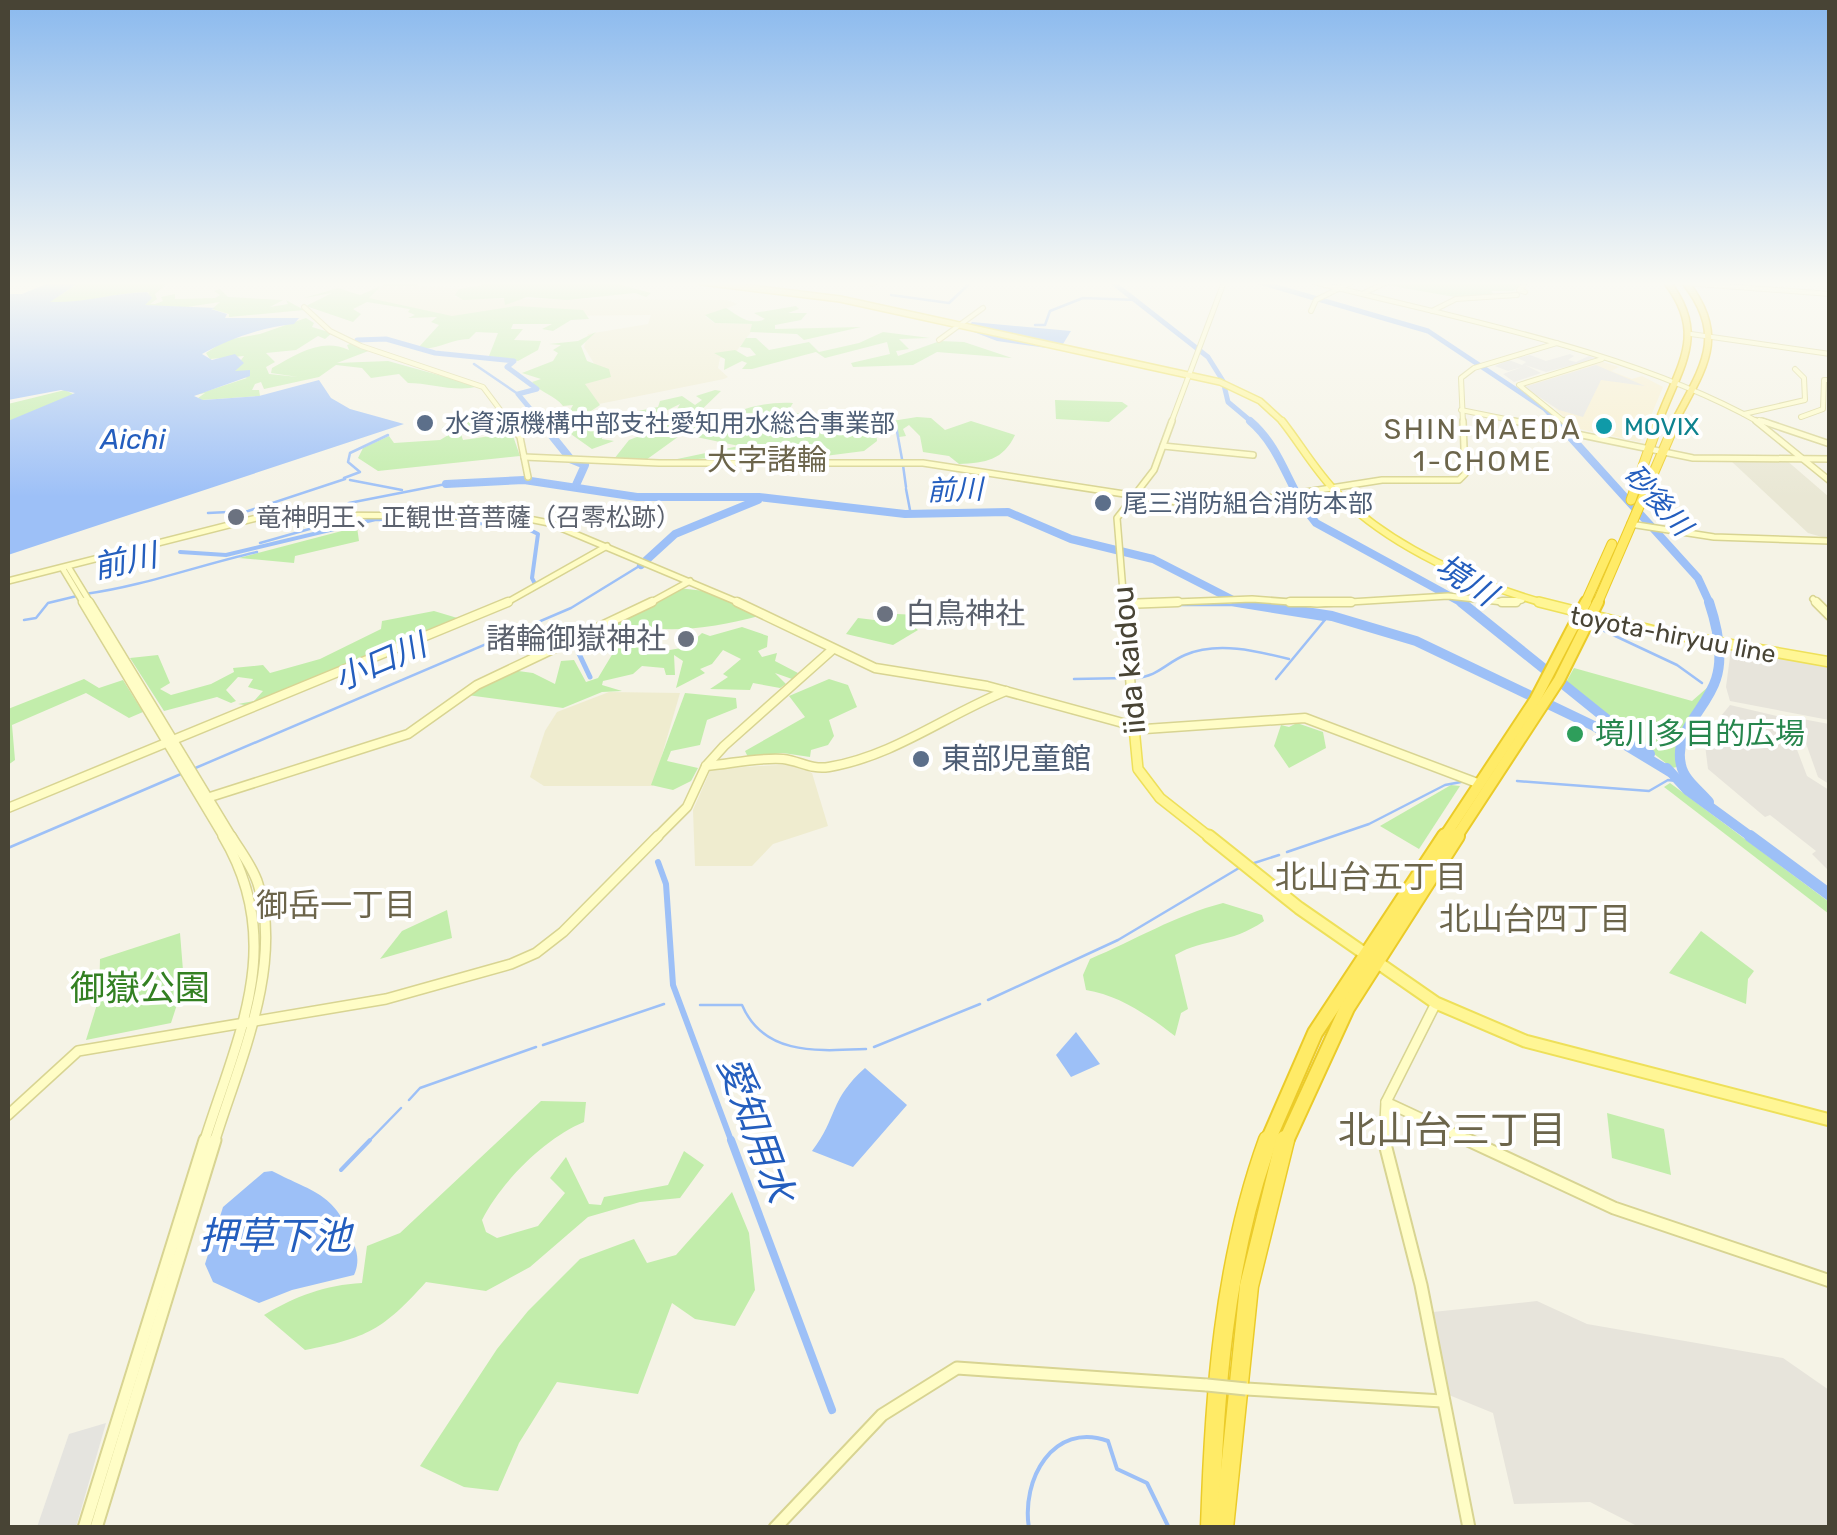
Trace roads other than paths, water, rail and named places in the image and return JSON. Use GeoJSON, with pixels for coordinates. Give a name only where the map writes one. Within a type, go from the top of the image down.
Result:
{"type":"FeatureCollection","features":[{"type":"Feature","properties":{"kind":"highway"},"geometry":{"type":"LineString","coordinates":[[1207,1528],[1211,1450],[1228,1310],[1253,1188],[1311,1040],[1370,960],[1565,658],[1629,524],[1661,432],[1676,422],[1684,354]]}},
{"type":"Feature","properties":{"kind":"highway"},"geometry":{"type":"LineString","coordinates":[[1585,618],[1641,470],[1654,449],[1662,414],[1681,388],[1684,374],[1706,358],[1705,354]]}},
{"type":"Feature","properties":{"kind":"highway"},"geometry":{"type":"LineString","coordinates":[[1228,1528],[1228,1477],[1243,1311],[1275,1169],[1321,1057],[1370,960],[1480,784],[1521,731]]}},
{"type":"Feature","properties":{"kind":"main road","name":"toyota-hiryuu line"},"geometry":{"type":"LineString","coordinates":[[1088,354],[1199,377],[1233,388],[1278,412],[1329,488],[1360,518],[1403,546],[1522,600],[1585,618],[1830,664]]}},
{"type":"Feature","properties":{"kind":"main road","name":"toyota-hiryuu line"},"geometry":{"type":"LineString","coordinates":[[1329,488],[1382,529],[1434,558],[1585,618]]}},
{"type":"Feature","properties":{"kind":"main road","name":"iida kaidou"},"geometry":{"type":"LineString","coordinates":[[1134,727],[1138,768],[1149,785],[1246,866],[1370,960],[1436,1003],[1525,1041],[1830,1120]]}},
{"type":"Feature","properties":{"kind":"street"},"geometry":{"type":"LineString","coordinates":[[384,354],[482,387],[500,415],[517,431],[528,477]]}},
{"type":"Feature","properties":{"kind":"street","name":"iida kaidou"},"geometry":{"type":"LineString","coordinates":[[1134,727],[1118,518],[1154,470],[1196,354]]}},
{"type":"Feature","properties":{"kind":"street"},"geometry":{"type":"LineString","coordinates":[[524,457],[674,463],[923,463],[1132,497],[1206,504],[1400,478],[1463,479],[1461,378],[1481,366],[1523,354]]}},
{"type":"Feature","properties":{"kind":"street"},"geometry":{"type":"LineString","coordinates":[[1583,354],[1681,388]]}},
{"type":"Feature","properties":{"kind":"street"},"geometry":{"type":"LineString","coordinates":[[1586,354],[1830,444]]}},
{"type":"Feature","properties":{"kind":"street"},"geometry":{"type":"LineString","coordinates":[[1572,430],[1554,410],[1518,385],[1602,359]]}},
{"type":"Feature","properties":{"kind":"street"},"geometry":{"type":"LineString","coordinates":[[1745,413],[1805,400],[1804,378],[1794,369]]}},
{"type":"Feature","properties":{"kind":"street"},"geometry":{"type":"LineString","coordinates":[[1801,417],[1823,409],[1827,397],[1824,380],[1830,380]]}},
{"type":"Feature","properties":{"kind":"street"},"geometry":{"type":"LineString","coordinates":[[1461,410],[1693,458],[1830,460]]}},
{"type":"Feature","properties":{"kind":"street"},"geometry":{"type":"LineString","coordinates":[[1745,413],[1806,459]]}},
{"type":"Feature","properties":{"kind":"street"},"geometry":{"type":"LineString","coordinates":[[1759,420],[1830,479]]}},
{"type":"Feature","properties":{"kind":"street"},"geometry":{"type":"LineString","coordinates":[[1163,446],[1253,455]]}},
{"type":"Feature","properties":{"kind":"street"},"geometry":{"type":"LineString","coordinates":[[8,581],[239,520],[331,512],[517,516],[691,580],[876,668],[1006,691],[1134,727],[1163,730],[1304,718],[1480,784]]}},
{"type":"Feature","properties":{"kind":"street"},"geometry":{"type":"LineString","coordinates":[[1629,524],[1661,530],[1830,541]]}},
{"type":"Feature","properties":{"kind":"street"},"geometry":{"type":"LineString","coordinates":[[8,808],[496,609],[607,546]]}},
{"type":"Feature","properties":{"kind":"street"},"geometry":{"type":"LineString","coordinates":[[66,568],[182,759],[210,797],[258,880],[263,904],[263,970],[84,1528]]}},
{"type":"Feature","properties":{"kind":"street"},"geometry":{"type":"LineString","coordinates":[[210,797],[408,734],[477,685],[614,623],[691,580]]}},
{"type":"Feature","properties":{"kind":"street"},"geometry":{"type":"LineString","coordinates":[[1124,604],[1242,599],[1310,604],[1434,596],[1512,603],[1522,600]]}},
{"type":"Feature","properties":{"kind":"street"},"geometry":{"type":"LineString","coordinates":[[1813,599],[1830,616]]}},
{"type":"Feature","properties":{"kind":"street"},"geometry":{"type":"LineString","coordinates":[[8,1115],[78,1051],[413,992],[536,952],[563,932],[683,810],[706,766],[833,649]]}},
{"type":"Feature","properties":{"kind":"street"},"geometry":{"type":"LineString","coordinates":[[706,766],[784,759],[816,768],[830,767],[918,740],[974,704],[1006,691]]}},
{"type":"Feature","properties":{"kind":"street"},"geometry":{"type":"LineString","coordinates":[[96,1528],[246,1024],[255,970],[254,903],[241,866],[192,774]]}},
{"type":"Feature","properties":{"kind":"street"},"geometry":{"type":"LineString","coordinates":[[1436,1003],[1386,1102],[1384,1152],[1421,1285],[1469,1528]]}},
{"type":"Feature","properties":{"kind":"street"},"geometry":{"type":"LineString","coordinates":[[1386,1102],[1614,1208],[1830,1281]]}},
{"type":"Feature","properties":{"kind":"street"},"geometry":{"type":"LineString","coordinates":[[774,1528],[897,1405],[929,1378],[958,1368],[1442,1400]]}},
{"type":"Feature","properties":{"kind":"water","name":"Aichi"},"geometry":{"type":"Polygon","coordinates":[[[8,354],[203,354],[212,360],[235,354],[244,363],[235,371],[250,370],[250,376],[194,396],[203,400],[259,396],[319,380],[331,398],[350,409],[404,424],[8,555],[8,421],[75,393],[61,390],[8,400],[8,354]]]}},
{"type":"Feature","properties":{"kind":"water"},"geometry":{"type":"Polygon","coordinates":[[[1076,1032],[1100,1064],[1071,1077],[1056,1055],[1076,1032]]]}},
{"type":"Feature","properties":{"kind":"water"},"geometry":{"type":"Polygon","coordinates":[[[865,1068],[907,1105],[853,1167],[812,1151],[839,1099],[865,1068]]]}},
{"type":"Feature","properties":{"kind":"water","name":"押草下池"},"geometry":{"type":"Polygon","coordinates":[[[272,1171],[332,1205],[347,1227],[357,1263],[354,1275],[292,1290],[259,1303],[213,1282],[205,1264],[223,1207],[264,1172],[272,1171]]]}},
{"type":"Feature","properties":{"kind":"waterway"},"geometry":{"type":"LineString","coordinates":[[441,354],[514,361],[507,367],[537,389],[518,394],[542,423]]}},
{"type":"Feature","properties":{"kind":"waterway","name":"境川"},"geometry":{"type":"LineString","coordinates":[[1204,354],[1223,381],[1228,402],[1253,423]]}},
{"type":"Feature","properties":{"kind":"waterway","name":"砂後川"},"geometry":{"type":"LineString","coordinates":[[1462,354],[1545,409],[1558,423]]}},
{"type":"Feature","properties":{"kind":"waterway"},"geometry":{"type":"LineString","coordinates":[[474,364],[518,394]]}},
{"type":"Feature","properties":{"kind":"waterway"},"geometry":{"type":"LineString","coordinates":[[768,419],[829,417]]}},
{"type":"Feature","properties":{"kind":"waterway"},"geometry":{"type":"LineString","coordinates":[[886,418],[896,426],[902,459]]}},
{"type":"Feature","properties":{"kind":"waterway"},"geometry":{"type":"LineString","coordinates":[[540,421],[569,457]]}},
{"type":"Feature","properties":{"kind":"waterway","name":"境川"},"geometry":{"type":"LineString","coordinates":[[1250,421],[1270,444],[1316,523],[1462,603]]}},
{"type":"Feature","properties":{"kind":"waterway","name":"砂後川"},"geometry":{"type":"LineString","coordinates":[[1556,421],[1698,578],[1710,604]]}},
{"type":"Feature","properties":{"kind":"waterway"},"geometry":{"type":"LineString","coordinates":[[344,478],[360,472],[348,462],[350,453],[388,435]]}},
{"type":"Feature","properties":{"kind":"waterway"},"geometry":{"type":"LineString","coordinates":[[570,459],[585,465],[576,485]]}},
{"type":"Feature","properties":{"kind":"waterway"},"geometry":{"type":"LineString","coordinates":[[903,465],[906,487]]}},
{"type":"Feature","properties":{"kind":"waterway"},"geometry":{"type":"LineString","coordinates":[[208,513],[248,511],[345,479]]}},
{"type":"Feature","properties":{"kind":"waterway"},"geometry":{"type":"LineString","coordinates":[[350,480],[402,490]]}},
{"type":"Feature","properties":{"kind":"waterway","name":"前川"},"geometry":{"type":"LineString","coordinates":[[446,484],[524,480],[637,497],[759,497],[905,514],[1008,512],[1071,539],[1153,559],[1235,601],[1257,604]]}},
{"type":"Feature","properties":{"kind":"waterway","name":"前川"},"geometry":{"type":"LineString","coordinates":[[260,543],[313,528],[349,503],[446,484]]}},
{"type":"Feature","properties":{"kind":"waterway"},"geometry":{"type":"LineString","coordinates":[[906,489],[910,510]]}},
{"type":"Feature","properties":{"kind":"waterway","name":"小口川"},"geometry":{"type":"LineString","coordinates":[[641,565],[675,534],[758,500]]}},
{"type":"Feature","properties":{"kind":"waterway","name":"愛知用水"},"geometry":{"type":"LineString","coordinates":[[180,552],[226,555],[376,519],[520,525],[538,534],[532,578],[536,586]]}},
{"type":"Feature","properties":{"kind":"waterway","name":"前川"},"geometry":{"type":"LineString","coordinates":[[85,594],[257,552]]}},
{"type":"Feature","properties":{"kind":"waterway","name":"小口川"},"geometry":{"type":"LineString","coordinates":[[193,769],[571,608],[641,565]]}},
{"type":"Feature","properties":{"kind":"waterway","name":"前川"},"geometry":{"type":"LineString","coordinates":[[24,620],[36,618],[48,603],[77,596]]}},
{"type":"Feature","properties":{"kind":"waterway","name":"前川"},"geometry":{"type":"LineString","coordinates":[[1241,602],[1332,616],[1416,641],[1594,726],[1670,772]]}},
{"type":"Feature","properties":{"kind":"waterway","name":"砂後川"},"geometry":{"type":"LineString","coordinates":[[1709,602],[1719,640],[1718,670],[1712,690],[1686,731],[1680,753],[1685,775],[1709,802]]}},
{"type":"Feature","properties":{"kind":"waterway","name":"境川"},"geometry":{"type":"LineString","coordinates":[[1462,603],[1650,754]]}},
{"type":"Feature","properties":{"kind":"waterway"},"geometry":{"type":"LineString","coordinates":[[1179,605],[1232,605],[1325,620]]}},
{"type":"Feature","properties":{"kind":"waterway"},"geometry":{"type":"LineString","coordinates":[[1276,679],[1324,621]]}},
{"type":"Feature","properties":{"kind":"waterway"},"geometry":{"type":"LineString","coordinates":[[1596,627],[1677,665],[1702,683]]}},
{"type":"Feature","properties":{"kind":"waterway","name":"愛知用水"},"geometry":{"type":"LineString","coordinates":[[573,641],[590,677]]}},
{"type":"Feature","properties":{"kind":"waterway"},"geometry":{"type":"LineString","coordinates":[[1135,678],[1185,655],[1210,649],[1250,651],[1289,659]]}},
{"type":"Feature","properties":{"kind":"waterway"},"geometry":{"type":"LineString","coordinates":[[1074,679],[1127,678]]}},
{"type":"Feature","properties":{"kind":"waterway","name":"境川"},"geometry":{"type":"LineString","coordinates":[[1667,768],[1687,790],[1754,839]]}},
{"type":"Feature","properties":{"kind":"waterway","name":"小口川"},"geometry":{"type":"LineString","coordinates":[[8,848],[181,774]]}},
{"type":"Feature","properties":{"kind":"waterway"},"geometry":{"type":"LineString","coordinates":[[1517,781],[1649,791],[1668,780],[1676,781]]}},
{"type":"Feature","properties":{"kind":"waterway"},"geometry":{"type":"LineString","coordinates":[[1287,852],[1369,824],[1445,785],[1461,782]]}},
{"type":"Feature","properties":{"kind":"waterway","name":"境川"},"geometry":{"type":"LineString","coordinates":[[1750,836],[1830,895]]}},
{"type":"Feature","properties":{"kind":"waterway"},"geometry":{"type":"LineString","coordinates":[[1251,864],[1279,855]]}},
{"type":"Feature","properties":{"kind":"waterway","name":"愛知用水"},"geometry":{"type":"LineString","coordinates":[[658,862],[666,884],[673,985],[732,1143]]}},
{"type":"Feature","properties":{"kind":"waterway"},"geometry":{"type":"LineString","coordinates":[[988,1000],[1118,940],[1239,868]]}},
{"type":"Feature","properties":{"kind":"waterway"},"geometry":{"type":"LineString","coordinates":[[543,1045],[664,1004]]}},
{"type":"Feature","properties":{"kind":"waterway"},"geometry":{"type":"LineString","coordinates":[[874,1047],[980,1004]]}},
{"type":"Feature","properties":{"kind":"waterway"},"geometry":{"type":"LineString","coordinates":[[700,1005],[742,1005],[764,1034],[794,1047],[866,1049]]}},
{"type":"Feature","properties":{"kind":"waterway"},"geometry":{"type":"LineString","coordinates":[[409,1100],[420,1088],[536,1047]]}},
{"type":"Feature","properties":{"kind":"waterway"},"geometry":{"type":"LineString","coordinates":[[367,1143],[401,1108]]}},
{"type":"Feature","properties":{"kind":"waterway"},"geometry":{"type":"LineString","coordinates":[[341,1170],[370,1140]]}},
{"type":"Feature","properties":{"kind":"waterway","name":"愛知用水"},"geometry":{"type":"LineString","coordinates":[[731,1140],[832,1410]]}},
{"type":"Feature","properties":{"kind":"waterway"},"geometry":{"type":"LineString","coordinates":[[1029,1528],[1030,1491],[1045,1459],[1071,1439],[1088,1437],[1108,1441],[1117,1469],[1147,1483],[1169,1528]]}},
{"type":"Feature","properties":{"kind":"place","name":"水資源機構中部支社愛知用水総合事業部"},"geometry":{"type":"Point","coordinates":[425,423]}},
{"type":"Feature","properties":{"kind":"place","name":"MOVIX"},"geometry":{"type":"Point","coordinates":[1604,426]}},
{"type":"Feature","properties":{"kind":"place","name":"尾三消防組合消防本部"},"geometry":{"type":"Point","coordinates":[1103,503]}},
{"type":"Feature","properties":{"kind":"place","name":"竜神明王、正観世音菩薩（召零松跡）"},"geometry":{"type":"Point","coordinates":[236,517]}},
{"type":"Feature","properties":{"kind":"place","name":"白鳥神社"},"geometry":{"type":"Point","coordinates":[885,614]}},
{"type":"Feature","properties":{"kind":"place","name":"諸輪御嶽神社"},"geometry":{"type":"Point","coordinates":[686,639]}},
{"type":"Feature","properties":{"kind":"place","name":"境川多目的広場"},"geometry":{"type":"Point","coordinates":[1575,734]}},
{"type":"Feature","properties":{"kind":"place","name":"東部児童館"},"geometry":{"type":"Point","coordinates":[921,759]}},
{"type":"Feature","properties":{"kind":"district","name":"SHIN-MAEDA 1-CHOME"},"geometry":{"type":"Point","coordinates":[1483,445]}},
{"type":"Feature","properties":{"kind":"district","name":"大字諸輪"},"geometry":{"type":"Point","coordinates":[767,460]}},
{"type":"Feature","properties":{"kind":"district","name":"北山台五丁目"},"geometry":{"type":"Point","coordinates":[1371,877]}},
{"type":"Feature","properties":{"kind":"district","name":"御岳一丁目"},"geometry":{"type":"Point","coordinates":[336,905]}},
{"type":"Feature","properties":{"kind":"district","name":"北山台四丁目"},"geometry":{"type":"Point","coordinates":[1535,919]}},
{"type":"Feature","properties":{"kind":"district","name":"北山台三丁目"},"geometry":{"type":"Point","coordinates":[1452,1130]}},
{"type":"Feature","properties":{"kind":"park label","name":"御嶽公園"},"geometry":{"type":"Point","coordinates":[140,988]}}]}
